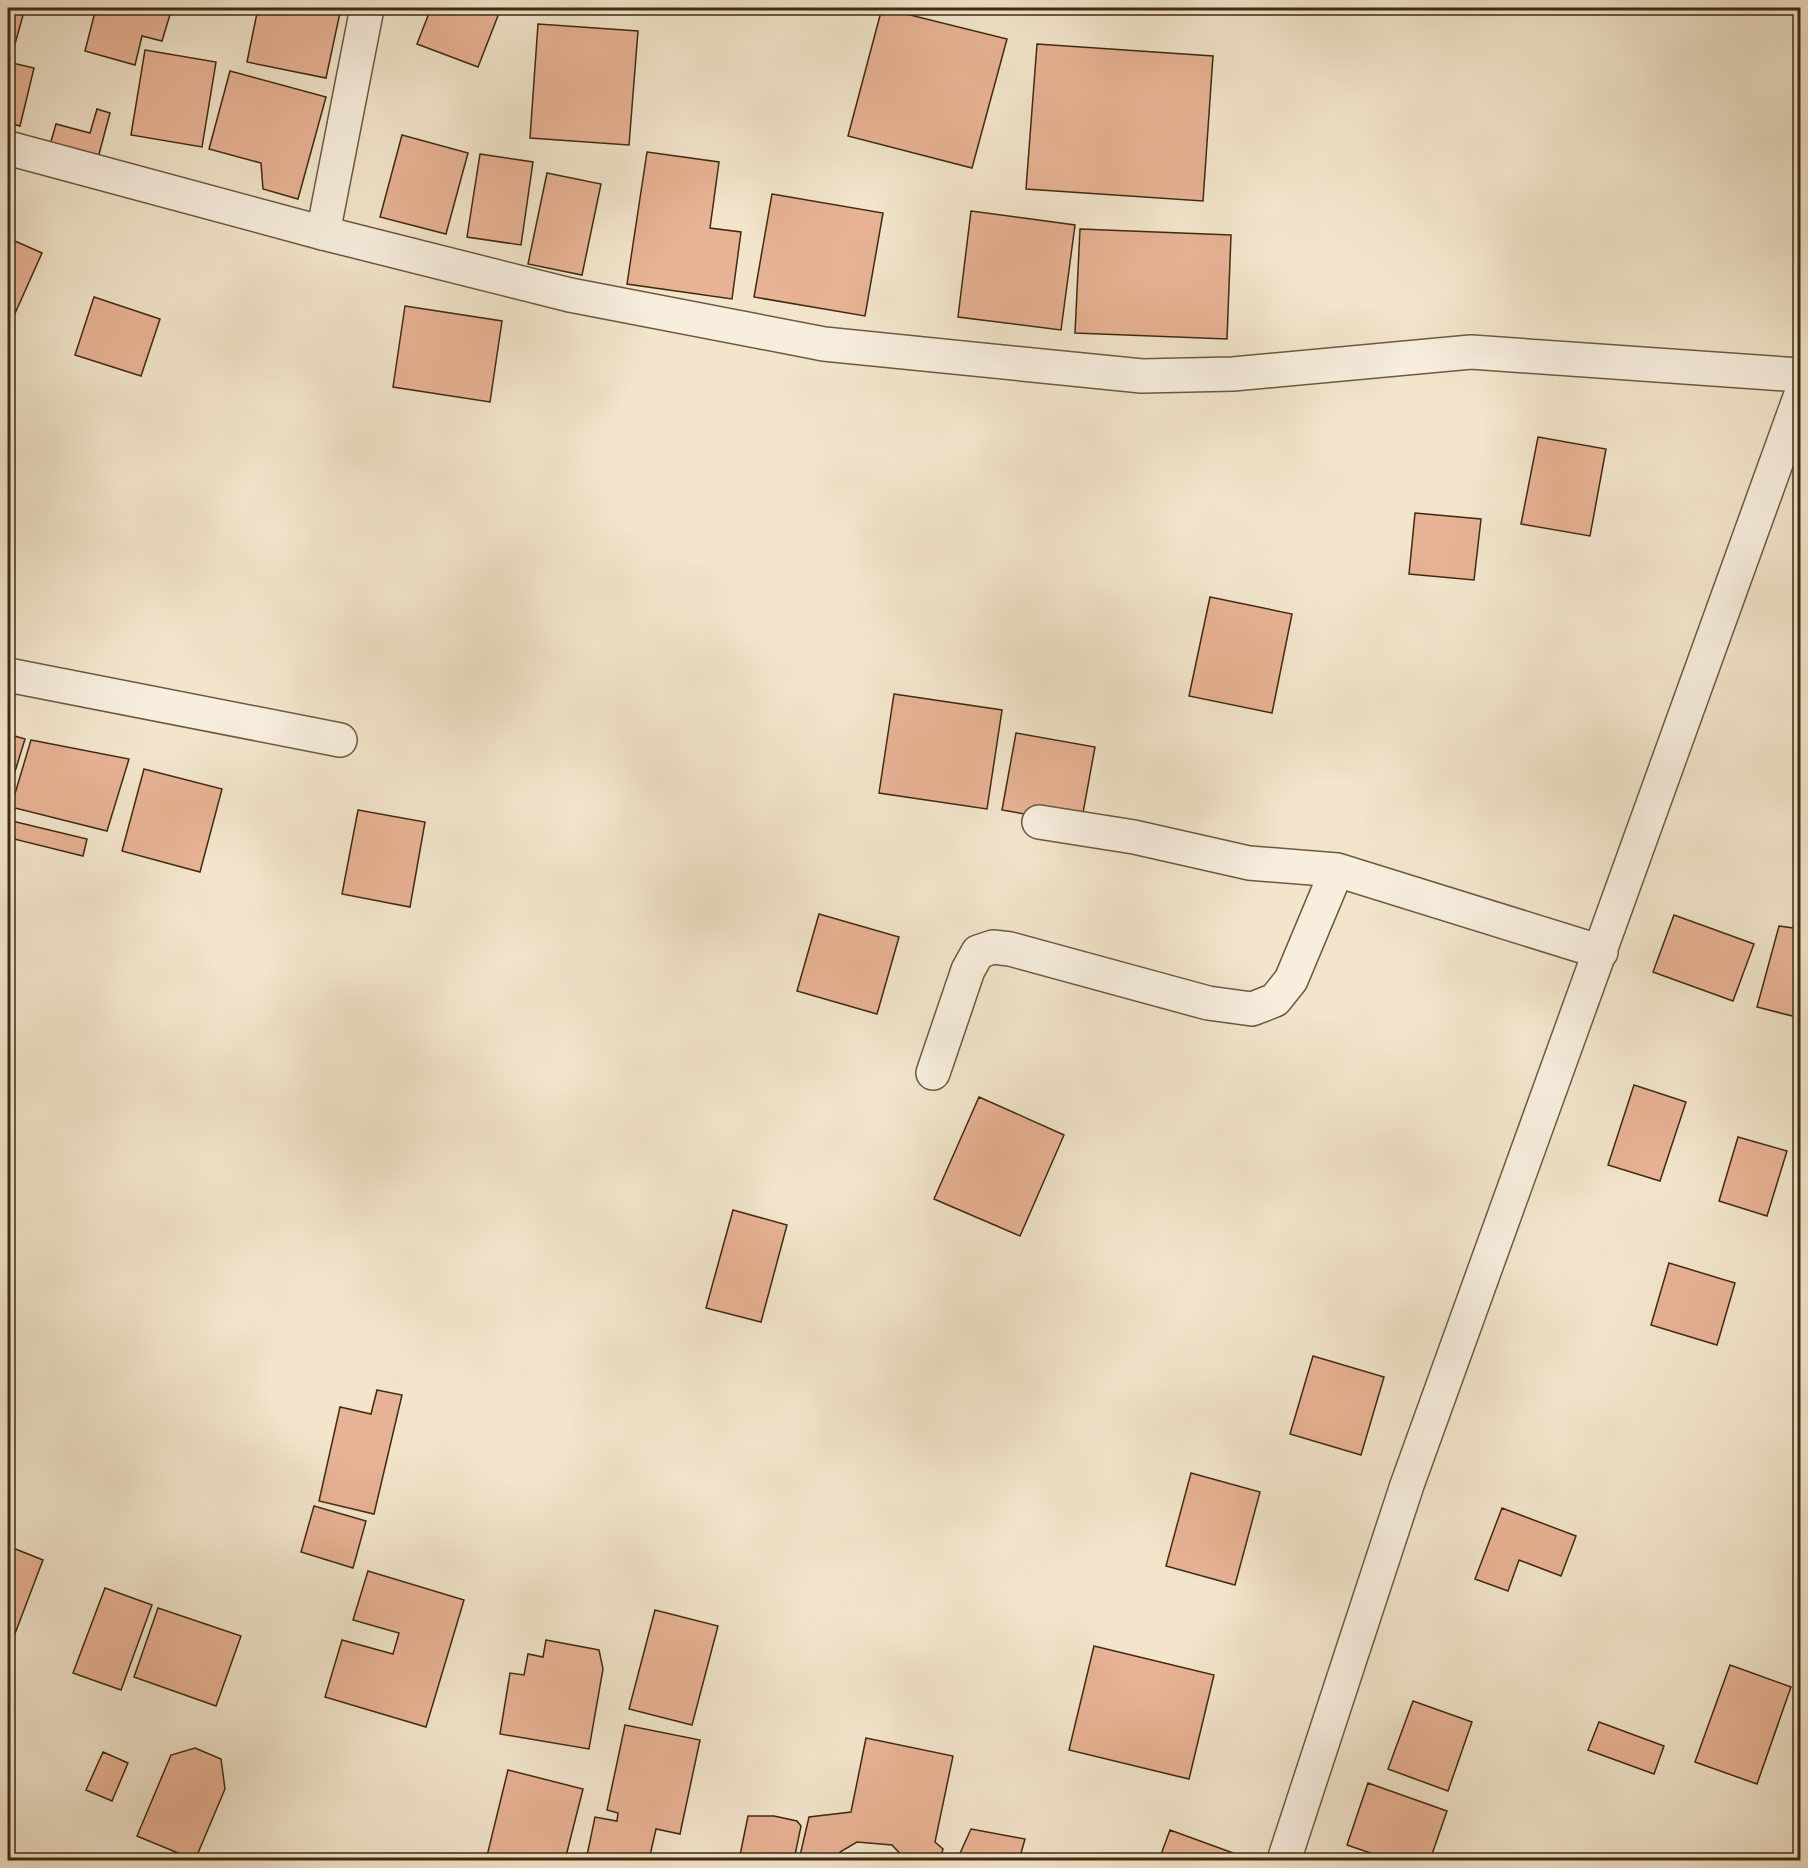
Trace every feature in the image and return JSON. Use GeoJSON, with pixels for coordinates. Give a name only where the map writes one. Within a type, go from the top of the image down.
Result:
{"type":"FeatureCollection","features":[{"type":"Feature","properties":{"kind":"street"},"geometry":{"type":"LineString","coordinates":[[323,233],[367,8]]}},
{"type":"Feature","properties":{"kind":"street"},"geometry":{"type":"LineString","coordinates":[[8,148],[323,233],[570,295],[824,344],[1006,365],[1142,376],[1233,374],[1471,352],[1800,375]]}},
{"type":"Feature","properties":{"kind":"street"},"geometry":{"type":"LineString","coordinates":[[1284,1860],[1407,1485],[1800,397]]}},
{"type":"Feature","properties":{"kind":"street"},"geometry":{"type":"LineString","coordinates":[[8,675],[340,740]]}},
{"type":"Feature","properties":{"kind":"street"},"geometry":{"type":"LineString","coordinates":[[1039,822],[1134,837],[1249,863],[1336,870],[1600,952]]}},
{"type":"Feature","properties":{"kind":"street"},"geometry":{"type":"LineString","coordinates":[[933,1073],[968,970],[978,952],[993,947],[1010,949],[1208,1003],[1252,1009],[1275,1000],[1291,980],[1336,870]]}},
{"type":"Feature","properties":{"kind":"building"},"geometry":{"type":"Polygon","coordinates":[[[8,8],[25,8],[15,44],[8,42],[8,8]]]}},
{"type":"Feature","properties":{"kind":"building"},"geometry":{"type":"Polygon","coordinates":[[[96,8],[172,8],[162,41],[142,36],[135,65],[85,51],[96,8]]]}},
{"type":"Feature","properties":{"kind":"building"},"geometry":{"type":"Polygon","coordinates":[[[258,8],[341,8],[326,78],[247,62],[258,8]]]}},
{"type":"Feature","properties":{"kind":"building"},"geometry":{"type":"Polygon","coordinates":[[[431,8],[501,8],[478,67],[417,44],[431,8]]]}},
{"type":"Feature","properties":{"kind":"building"},"geometry":{"type":"Polygon","coordinates":[[[882,8],[1007,39],[972,168],[848,136],[882,8]]]}},
{"type":"Feature","properties":{"kind":"building"},"geometry":{"type":"Polygon","coordinates":[[[538,24],[638,31],[629,145],[530,138],[538,24]]]}},
{"type":"Feature","properties":{"kind":"building"},"geometry":{"type":"Polygon","coordinates":[[[1037,44],[1213,56],[1203,201],[1026,189],[1037,44]]]}},
{"type":"Feature","properties":{"kind":"building"},"geometry":{"type":"Polygon","coordinates":[[[145,50],[216,62],[202,147],[131,135],[145,50]]]}},
{"type":"Feature","properties":{"kind":"building"},"geometry":{"type":"Polygon","coordinates":[[[8,62],[34,68],[20,126],[8,123],[8,62]]]}},
{"type":"Feature","properties":{"kind":"building"},"geometry":{"type":"Polygon","coordinates":[[[230,71],[326,97],[298,199],[263,189],[261,163],[209,149],[230,71]]]}},
{"type":"Feature","properties":{"kind":"building"},"geometry":{"type":"Polygon","coordinates":[[[97,109],[110,113],[98,158],[50,145],[56,124],[90,133],[97,109]]]}},
{"type":"Feature","properties":{"kind":"building"},"geometry":{"type":"Polygon","coordinates":[[[402,135],[468,153],[446,234],[380,217],[402,135]]]}},
{"type":"Feature","properties":{"kind":"building"},"geometry":{"type":"Polygon","coordinates":[[[647,152],[719,162],[710,228],[741,232],[732,299],[627,284],[647,152]]]}},
{"type":"Feature","properties":{"kind":"building"},"geometry":{"type":"Polygon","coordinates":[[[480,154],[533,162],[521,245],[467,237],[480,154]]]}},
{"type":"Feature","properties":{"kind":"building"},"geometry":{"type":"Polygon","coordinates":[[[547,173],[601,184],[582,275],[528,264],[547,173]]]}},
{"type":"Feature","properties":{"kind":"building"},"geometry":{"type":"Polygon","coordinates":[[[772,194],[883,213],[865,316],[754,297],[772,194]]]}},
{"type":"Feature","properties":{"kind":"building"},"geometry":{"type":"Polygon","coordinates":[[[971,211],[1075,225],[1061,330],[958,317],[971,211]]]}},
{"type":"Feature","properties":{"kind":"building"},"geometry":{"type":"Polygon","coordinates":[[[1080,229],[1231,235],[1227,339],[1075,333],[1080,229]]]}},
{"type":"Feature","properties":{"kind":"building"},"geometry":{"type":"Polygon","coordinates":[[[8,238],[42,253],[8,329],[8,238]]]}},
{"type":"Feature","properties":{"kind":"building"},"geometry":{"type":"Polygon","coordinates":[[[94,297],[160,319],[141,376],[75,355],[94,297]]]}},
{"type":"Feature","properties":{"kind":"building"},"geometry":{"type":"Polygon","coordinates":[[[405,306],[502,321],[490,402],[393,387],[405,306]]]}},
{"type":"Feature","properties":{"kind":"building"},"geometry":{"type":"Polygon","coordinates":[[[1538,437],[1606,449],[1590,536],[1521,524],[1538,437]]]}},
{"type":"Feature","properties":{"kind":"building"},"geometry":{"type":"Polygon","coordinates":[[[1415,513],[1481,519],[1474,580],[1409,574],[1415,513]]]}},
{"type":"Feature","properties":{"kind":"building"},"geometry":{"type":"Polygon","coordinates":[[[1210,597],[1292,614],[1272,713],[1189,696],[1210,597]]]}},
{"type":"Feature","properties":{"kind":"building"},"geometry":{"type":"Polygon","coordinates":[[[894,694],[1002,710],[987,809],[879,793],[894,694]]]}},
{"type":"Feature","properties":{"kind":"building"},"geometry":{"type":"Polygon","coordinates":[[[1016,733],[1095,747],[1081,824],[1002,810],[1016,733]]]}},
{"type":"Feature","properties":{"kind":"building"},"geometry":{"type":"Polygon","coordinates":[[[8,734],[25,739],[9,791],[8,791],[8,734]]]}},
{"type":"Feature","properties":{"kind":"building"},"geometry":{"type":"Polygon","coordinates":[[[31,740],[129,759],[107,831],[11,807],[31,740]]]}},
{"type":"Feature","properties":{"kind":"building"},"geometry":{"type":"Polygon","coordinates":[[[144,769],[222,789],[200,872],[122,851],[144,769]]]}},
{"type":"Feature","properties":{"kind":"building"},"geometry":{"type":"Polygon","coordinates":[[[358,810],[425,822],[410,907],[342,894],[358,810]]]}},
{"type":"Feature","properties":{"kind":"building"},"geometry":{"type":"Polygon","coordinates":[[[12,821],[87,839],[83,856],[14,839],[12,821]]]}},
{"type":"Feature","properties":{"kind":"building"},"geometry":{"type":"Polygon","coordinates":[[[819,914],[899,937],[877,1014],[797,991],[819,914]]]}},
{"type":"Feature","properties":{"kind":"building"},"geometry":{"type":"Polygon","coordinates":[[[1674,915],[1754,944],[1733,1001],[1653,972],[1674,915]]]}},
{"type":"Feature","properties":{"kind":"building"},"geometry":{"type":"Polygon","coordinates":[[[1779,926],[1800,929],[1800,1018],[1757,1007],[1779,926]]]}},
{"type":"Feature","properties":{"kind":"building"},"geometry":{"type":"Polygon","coordinates":[[[1634,1085],[1686,1102],[1660,1181],[1608,1165],[1634,1085]]]}},
{"type":"Feature","properties":{"kind":"building"},"geometry":{"type":"Polygon","coordinates":[[[979,1097],[1064,1135],[1020,1236],[934,1199],[979,1097]]]}},
{"type":"Feature","properties":{"kind":"building"},"geometry":{"type":"Polygon","coordinates":[[[1738,1137],[1787,1151],[1767,1216],[1719,1201],[1738,1137]]]}},
{"type":"Feature","properties":{"kind":"building"},"geometry":{"type":"Polygon","coordinates":[[[733,1210],[787,1225],[761,1322],[706,1308],[733,1210]]]}},
{"type":"Feature","properties":{"kind":"building"},"geometry":{"type":"Polygon","coordinates":[[[1669,1263],[1735,1283],[1717,1345],[1651,1325],[1669,1263]]]}},
{"type":"Feature","properties":{"kind":"building"},"geometry":{"type":"Polygon","coordinates":[[[1313,1356],[1384,1377],[1361,1455],[1290,1434],[1313,1356]]]}},
{"type":"Feature","properties":{"kind":"building"},"geometry":{"type":"Polygon","coordinates":[[[377,1390],[402,1395],[374,1514],[319,1501],[340,1407],[371,1414],[377,1390]]]}},
{"type":"Feature","properties":{"kind":"building"},"geometry":{"type":"Polygon","coordinates":[[[1191,1473],[1260,1492],[1235,1585],[1166,1566],[1191,1473]]]}},
{"type":"Feature","properties":{"kind":"building"},"geometry":{"type":"Polygon","coordinates":[[[314,1506],[366,1521],[353,1568],[301,1552],[314,1506]]]}},
{"type":"Feature","properties":{"kind":"building"},"geometry":{"type":"Polygon","coordinates":[[[1502,1508],[1576,1536],[1561,1576],[1519,1560],[1508,1591],[1475,1579],[1502,1508]]]}},
{"type":"Feature","properties":{"kind":"building"},"geometry":{"type":"Polygon","coordinates":[[[8,1546],[43,1560],[11,1644],[8,1643],[8,1546]]]}},
{"type":"Feature","properties":{"kind":"building"},"geometry":{"type":"Polygon","coordinates":[[[368,1571],[464,1600],[426,1727],[325,1697],[342,1640],[393,1654],[399,1633],[353,1620],[368,1571]]]}},
{"type":"Feature","properties":{"kind":"building"},"geometry":{"type":"Polygon","coordinates":[[[105,1588],[152,1605],[121,1690],[73,1673],[105,1588]]]}},
{"type":"Feature","properties":{"kind":"building"},"geometry":{"type":"Polygon","coordinates":[[[158,1608],[241,1636],[216,1706],[134,1677],[158,1608]]]}},
{"type":"Feature","properties":{"kind":"building"},"geometry":{"type":"Polygon","coordinates":[[[655,1610],[718,1626],[692,1725],[629,1709],[655,1610]]]}},
{"type":"Feature","properties":{"kind":"building"},"geometry":{"type":"Polygon","coordinates":[[[546,1640],[599,1650],[603,1669],[589,1749],[500,1734],[510,1673],[524,1675],[528,1654],[543,1657],[546,1640]]]}},
{"type":"Feature","properties":{"kind":"building"},"geometry":{"type":"Polygon","coordinates":[[[1094,1646],[1214,1675],[1189,1779],[1069,1750],[1094,1646]]]}},
{"type":"Feature","properties":{"kind":"building"},"geometry":{"type":"Polygon","coordinates":[[[1730,1665],[1791,1687],[1757,1784],[1695,1762],[1730,1665]]]}},
{"type":"Feature","properties":{"kind":"building"},"geometry":{"type":"Polygon","coordinates":[[[1413,1701],[1472,1722],[1448,1791],[1388,1769],[1413,1701]]]}},
{"type":"Feature","properties":{"kind":"building"},"geometry":{"type":"Polygon","coordinates":[[[1599,1722],[1664,1746],[1654,1774],[1588,1750],[1599,1722]]]}},
{"type":"Feature","properties":{"kind":"building"},"geometry":{"type":"Polygon","coordinates":[[[625,1725],[700,1740],[680,1834],[656,1829],[649,1860],[586,1860],[595,1817],[617,1821],[618,1813],[607,1810],[625,1725]]]}},
{"type":"Feature","properties":{"kind":"building"},"geometry":{"type":"Polygon","coordinates":[[[866,1738],[953,1756],[935,1842],[943,1849],[941,1856],[944,1860],[906,1860],[892,1845],[857,1842],[840,1852],[837,1860],[799,1860],[809,1817],[851,1812],[866,1738]]]}},
{"type":"Feature","properties":{"kind":"building"},"geometry":{"type":"Polygon","coordinates":[[[195,1748],[221,1759],[225,1789],[195,1860],[137,1836],[171,1755],[195,1748]]]}},
{"type":"Feature","properties":{"kind":"building"},"geometry":{"type":"Polygon","coordinates":[[[103,1752],[128,1763],[112,1801],[86,1790],[103,1752]]]}},
{"type":"Feature","properties":{"kind":"building"},"geometry":{"type":"Polygon","coordinates":[[[508,1770],[583,1789],[565,1860],[486,1860],[508,1770]]]}},
{"type":"Feature","properties":{"kind":"building"},"geometry":{"type":"Polygon","coordinates":[[[1368,1783],[1447,1811],[1430,1860],[1391,1860],[1347,1845],[1368,1783]]]}},
{"type":"Feature","properties":{"kind":"building"},"geometry":{"type":"Polygon","coordinates":[[[748,1816],[774,1816],[797,1821],[801,1826],[794,1860],[739,1860],[748,1816]]]}},
{"type":"Feature","properties":{"kind":"building"},"geometry":{"type":"Polygon","coordinates":[[[971,1829],[1025,1839],[1019,1860],[957,1860],[971,1829]]]}},
{"type":"Feature","properties":{"kind":"building"},"geometry":{"type":"Polygon","coordinates":[[[1170,1830],[1233,1853],[1230,1860],[1159,1860],[1170,1830]]]}},
{"type":"Feature","properties":{"kind":"building"},"geometry":{"type":"Polygon","coordinates":[[[846,1854],[883,1860],[844,1860],[846,1854]]]}}]}
